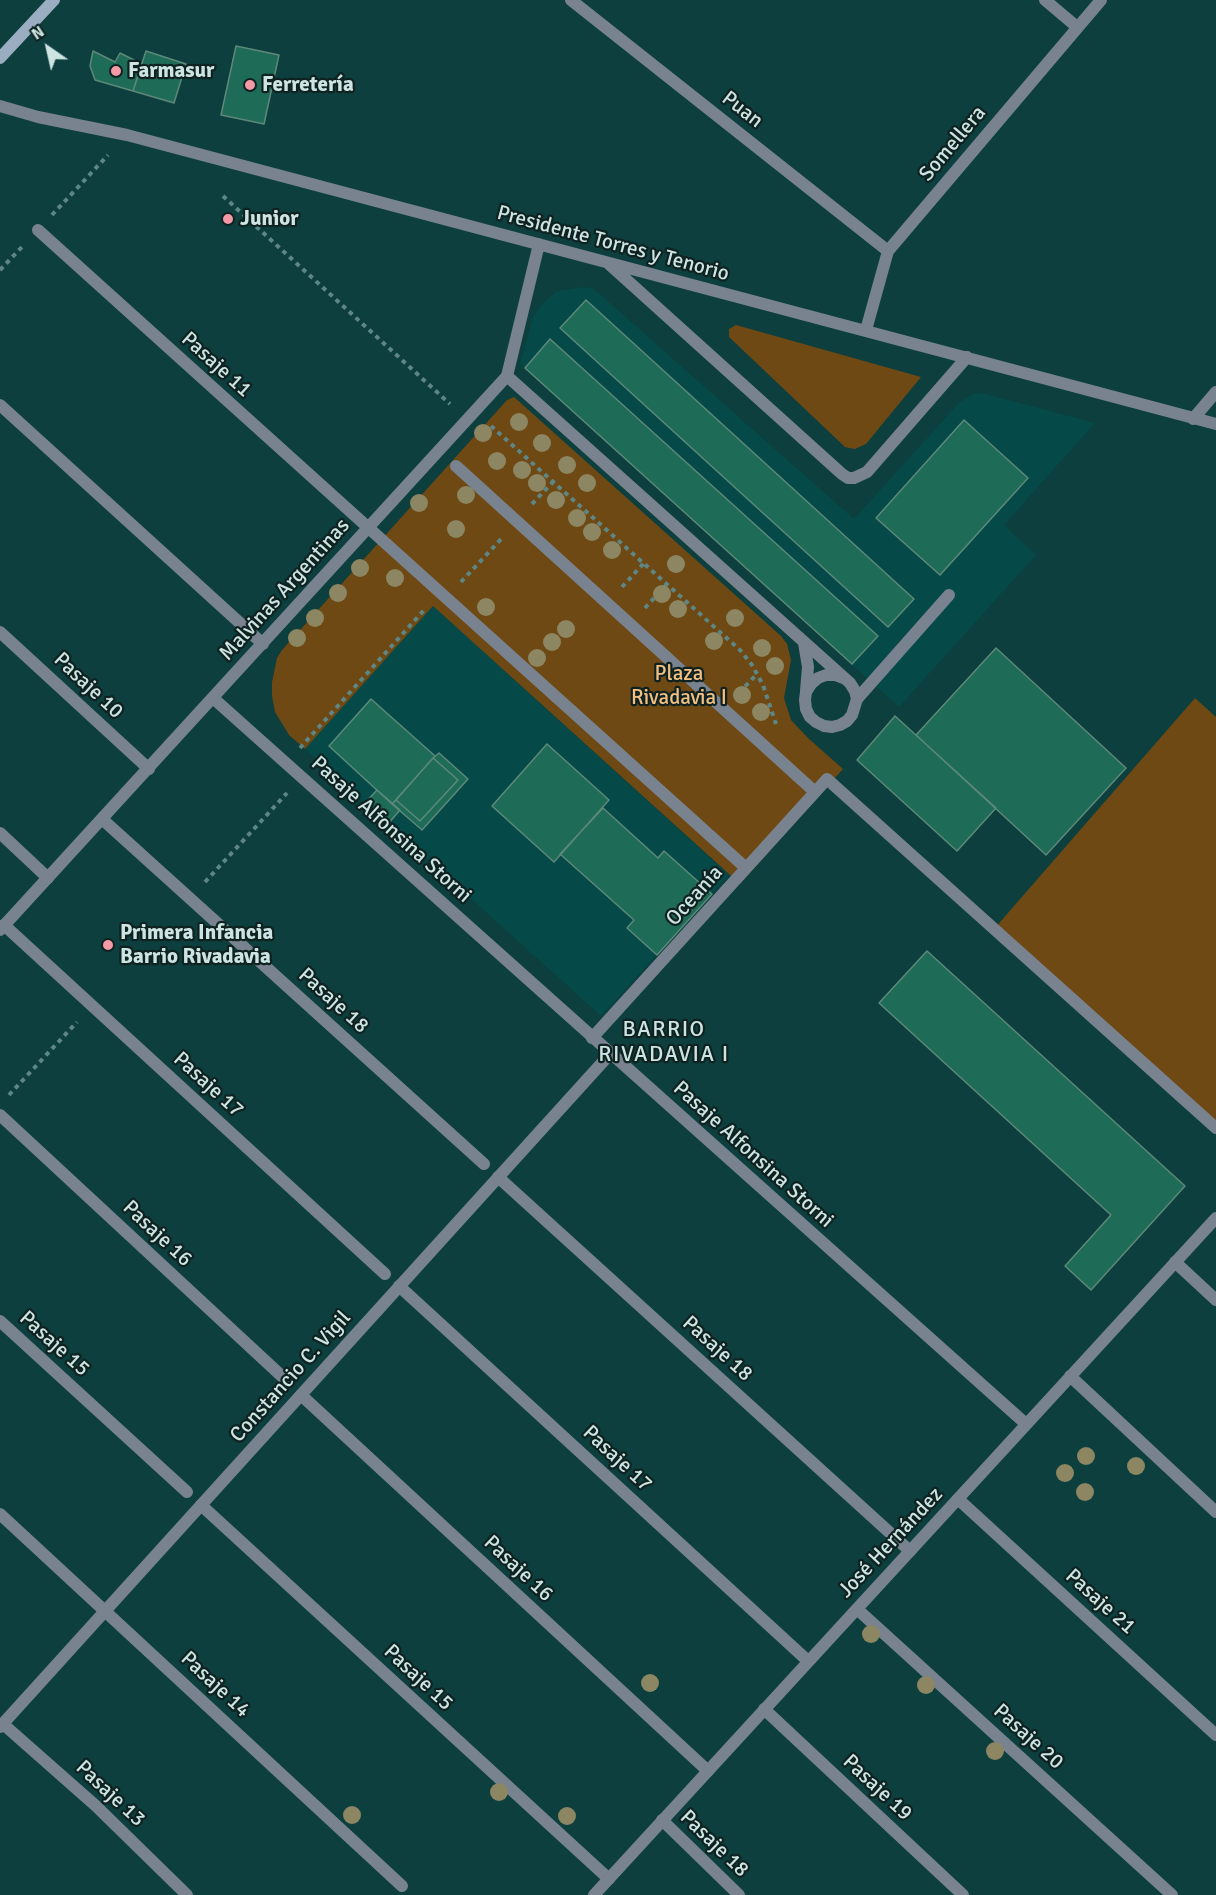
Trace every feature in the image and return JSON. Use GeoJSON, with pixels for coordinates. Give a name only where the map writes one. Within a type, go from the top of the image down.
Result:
{"type":"FeatureCollection","features":[{"type":"Feature","properties":{"kind":"main road"},"geometry":{"type":"LineString","coordinates":[[0,58],[54,0]]}},
{"type":"Feature","properties":{"kind":"street","name":"Puan"},"geometry":{"type":"LineString","coordinates":[[571,0],[888,251]]}},
{"type":"Feature","properties":{"kind":"street"},"geometry":{"type":"LineString","coordinates":[[1045,0],[1077,27]]}},
{"type":"Feature","properties":{"kind":"street","name":"Somellera"},"geometry":{"type":"LineString","coordinates":[[866,330],[888,251],[1101,0]]}},
{"type":"Feature","properties":{"kind":"street","name":"Presidente Torres y Tenorio"},"geometry":{"type":"LineString","coordinates":[[0,105],[38,117],[127,135],[1216,424]]}},
{"type":"Feature","properties":{"kind":"street","name":"Pasaje 11"},"geometry":{"type":"LineString","coordinates":[[38,230],[746,868]]}},
{"type":"Feature","properties":{"kind":"street","name":"Malvinas Argentinas"},"geometry":{"type":"LineString","coordinates":[[2,928],[507,376],[539,244]]}},
{"type":"Feature","properties":{"kind":"street"},"geometry":{"type":"LineString","coordinates":[[607,262],[848,478],[854,478],[867,472],[967,357]]}},
{"type":"Feature","properties":{"kind":"street"},"geometry":{"type":"LineString","coordinates":[[507,376],[850,683],[857,699]]}},
{"type":"Feature","properties":{"kind":"street"},"geometry":{"type":"LineString","coordinates":[[1193,419],[1216,392]]}},
{"type":"Feature","properties":{"kind":"street"},"geometry":{"type":"LineString","coordinates":[[0,405],[263,644]]}},
{"type":"Feature","properties":{"kind":"street"},"geometry":{"type":"LineString","coordinates":[[456,466],[815,792]]}},
{"type":"Feature","properties":{"kind":"street"},"geometry":{"type":"LineString","coordinates":[[803,642],[808,667],[806,709],[810,717],[824,726],[840,725],[852,715],[857,699],[950,595]]}},
{"type":"Feature","properties":{"kind":"street","name":"Pasaje 10"},"geometry":{"type":"LineString","coordinates":[[0,632],[149,769]]}},
{"type":"Feature","properties":{"kind":"street"},"geometry":{"type":"LineString","coordinates":[[806,692],[818,678],[835,675],[843,678]]}},
{"type":"Feature","properties":{"kind":"street","name":"Pasaje Alfonsina Storni"},"geometry":{"type":"LineString","coordinates":[[213,698],[1026,1424]]}},
{"type":"Feature","properties":{"kind":"street","name":"Oceanía"},"geometry":{"type":"LineString","coordinates":[[592,1038],[827,779],[1216,1128]]}},
{"type":"Feature","properties":{"kind":"street","name":"Pasaje 18"},"geometry":{"type":"LineString","coordinates":[[102,819],[484,1164]]}},
{"type":"Feature","properties":{"kind":"street"},"geometry":{"type":"LineString","coordinates":[[0,833],[48,878]]}},
{"type":"Feature","properties":{"kind":"street","name":"Pasaje 17"},"geometry":{"type":"LineString","coordinates":[[2,928],[92,1005],[385,1274]]}},
{"type":"Feature","properties":{"kind":"street","name":"Constancio C. Vigil"},"geometry":{"type":"LineString","coordinates":[[2,1725],[610,1054]]}},
{"type":"Feature","properties":{"kind":"street","name":"Pasaje 16"},"geometry":{"type":"LineString","coordinates":[[0,1115],[287,1381]]}},
{"type":"Feature","properties":{"kind":"street","name":"Pasaje 18"},"geometry":{"type":"LineString","coordinates":[[498,1177],[910,1551]]}},
{"type":"Feature","properties":{"kind":"street","name":"José Hernández"},"geometry":{"type":"LineString","coordinates":[[594,1895],[1216,1218]]}},
{"type":"Feature","properties":{"kind":"street"},"geometry":{"type":"LineString","coordinates":[[1175,1262],[1216,1300]]}},
{"type":"Feature","properties":{"kind":"street","name":"Pasaje 17"},"geometry":{"type":"LineString","coordinates":[[399,1286],[808,1661]]}},
{"type":"Feature","properties":{"kind":"street","name":"Pasaje 15"},"geometry":{"type":"LineString","coordinates":[[0,1321],[187,1492]]}},
{"type":"Feature","properties":{"kind":"street"},"geometry":{"type":"LineString","coordinates":[[1070,1376],[1216,1512]]}},
{"type":"Feature","properties":{"kind":"street","name":"Pasaje 16"},"geometry":{"type":"LineString","coordinates":[[301,1395],[708,1771]]}},
{"type":"Feature","properties":{"kind":"street","name":"Pasaje 21"},"geometry":{"type":"LineString","coordinates":[[958,1499],[1216,1735]]}},
{"type":"Feature","properties":{"kind":"street","name":"Pasaje 15"},"geometry":{"type":"LineString","coordinates":[[201,1505],[609,1879]]}},
{"type":"Feature","properties":{"kind":"street","name":"Pasaje 14"},"geometry":{"type":"LineString","coordinates":[[0,1514],[402,1886]]}},
{"type":"Feature","properties":{"kind":"street","name":"Pasaje 20"},"geometry":{"type":"LineString","coordinates":[[857,1609],[1172,1895]]}},
{"type":"Feature","properties":{"kind":"street","name":"Pasaje 19"},"geometry":{"type":"LineString","coordinates":[[764,1709],[963,1895]]}},
{"type":"Feature","properties":{"kind":"street","name":"Pasaje 13"},"geometry":{"type":"LineString","coordinates":[[2,1725],[96,1806],[187,1895]]}},
{"type":"Feature","properties":{"kind":"street","name":"Pasaje 18"},"geometry":{"type":"LineString","coordinates":[[662,1820],[739,1895]]}},
{"type":"Feature","properties":{"kind":"path"},"geometry":{"type":"LineString","coordinates":[[0,270],[127,135]]}},
{"type":"Feature","properties":{"kind":"path"},"geometry":{"type":"LineString","coordinates":[[223,196],[456,409],[492,427],[740,650],[763,685],[779,733]]}},
{"type":"Feature","properties":{"kind":"path"},"geometry":{"type":"LineString","coordinates":[[607,603],[644,563]]}},
{"type":"Feature","properties":{"kind":"path"},"geometry":{"type":"LineString","coordinates":[[631,624],[667,584]]}},
{"type":"Feature","properties":{"kind":"path"},"geometry":{"type":"LineString","coordinates":[[287,762],[440,592]]}},
{"type":"Feature","properties":{"kind":"path"},"geometry":{"type":"LineString","coordinates":[[190,898],[302,776]]}},
{"type":"Feature","properties":{"kind":"path"},"geometry":{"type":"LineString","coordinates":[[8,1096],[92,1005]]}},
{"type":"Feature","properties":{"kind":"shaded area"},"geometry":{"type":"Polygon","coordinates":[[[583,287],[594,289],[854,519],[957,405],[973,394],[982,393],[1095,423],[1004,525],[1036,555],[899,707],[520,364],[533,317],[543,303],[557,291],[583,287]]]}},
{"type":"Feature","properties":{"kind":"shaded area"},"geometry":{"type":"Polygon","coordinates":[[[433,606],[729,875],[601,1016],[305,749],[433,606]]]}},
{"type":"Feature","properties":{"kind":"green space"},"geometry":{"type":"Polygon","coordinates":[[[736,325],[921,377],[866,444],[855,449],[845,447],[729,337],[729,329],[736,325]]]}},
{"type":"Feature","properties":{"kind":"green space","name":"Plaza Rivadavia I"},"geometry":{"type":"Polygon","coordinates":[[[514,397],[781,636],[787,644],[791,660],[784,698],[791,720],[843,769],[740,884],[433,606],[305,749],[289,735],[275,712],[272,682],[277,658],[282,650],[507,400],[514,397]]]}},
{"type":"Feature","properties":{"kind":"green space"},"geometry":{"type":"Polygon","coordinates":[[[1195,698],[1216,717],[1216,1128],[994,929],[1195,698]]]}},
{"type":"Feature","properties":{"kind":"building","name":"Ferretería"},"geometry":{"type":"Polygon","coordinates":[[[236,46],[279,55],[264,124],[221,115],[236,46]]]}},
{"type":"Feature","properties":{"kind":"building","name":"Farmasur"},"geometry":{"type":"Polygon","coordinates":[[[93,51],[115,62],[120,53],[142,64],[133,91],[95,80],[90,66],[93,51]]]}},
{"type":"Feature","properties":{"kind":"building"},"geometry":{"type":"Polygon","coordinates":[[[146,51],[186,64],[174,103],[133,91],[146,51]]]}},
{"type":"Feature","properties":{"kind":"building"},"geometry":{"type":"Polygon","coordinates":[[[586,300],[914,599],[888,627],[560,328],[586,300]]]}},
{"type":"Feature","properties":{"kind":"building"},"geometry":{"type":"Polygon","coordinates":[[[550,339],[878,636],[852,664],[525,368],[550,339]]]}},
{"type":"Feature","properties":{"kind":"building"},"geometry":{"type":"Polygon","coordinates":[[[964,420],[1028,478],[940,575],[876,518],[964,420]]]}},
{"type":"Feature","properties":{"kind":"building"},"geometry":{"type":"Polygon","coordinates":[[[996,648],[1126,768],[1046,855],[916,735],[996,648]]]}},
{"type":"Feature","properties":{"kind":"building"},"geometry":{"type":"Polygon","coordinates":[[[371,699],[435,756],[392,804],[329,746],[371,699]]]}},
{"type":"Feature","properties":{"kind":"building"},"geometry":{"type":"Polygon","coordinates":[[[895,716],[996,808],[957,851],[857,760],[895,716]]]}},
{"type":"Feature","properties":{"kind":"building"},"geometry":{"type":"Polygon","coordinates":[[[547,744],[609,800],[554,862],[492,806],[547,744]]]}},
{"type":"Feature","properties":{"kind":"building"},"geometry":{"type":"Polygon","coordinates":[[[439,753],[468,779],[422,830],[392,804],[396,800],[420,821],[458,780],[433,758],[439,753]]]}},
{"type":"Feature","properties":{"kind":"building"},"geometry":{"type":"Polygon","coordinates":[[[433,758],[458,780],[420,821],[396,800],[433,758]]]}},
{"type":"Feature","properties":{"kind":"building"},"geometry":{"type":"Polygon","coordinates":[[[377,790],[400,810],[388,824],[365,803],[377,790]]]}},
{"type":"Feature","properties":{"kind":"building"},"geometry":{"type":"Polygon","coordinates":[[[603,808],[658,858],[664,851],[712,894],[657,955],[627,928],[634,920],[560,854],[603,808]]]}},
{"type":"Feature","properties":{"kind":"building"},"geometry":{"type":"Polygon","coordinates":[[[927,951],[1185,1186],[1091,1290],[1065,1266],[1111,1215],[879,1003],[927,951]]]}},
{"type":"Feature","properties":{"kind":"place","name":"Farmasur"},"geometry":{"type":"Point","coordinates":[116,71]}},
{"type":"Feature","properties":{"kind":"place","name":"Ferretería"},"geometry":{"type":"Point","coordinates":[250,85]}},
{"type":"Feature","properties":{"kind":"place","name":"Junior"},"geometry":{"type":"Point","coordinates":[228,219]}},
{"type":"Feature","properties":{"kind":"place","name":"Primera Infancia Barrio Rivadavia"},"geometry":{"type":"Point","coordinates":[108,945]}},
{"type":"Feature","properties":{"kind":"district","name":"BARRIO RIVADAVIA I"},"geometry":{"type":"Point","coordinates":[664,1042]}}]}
